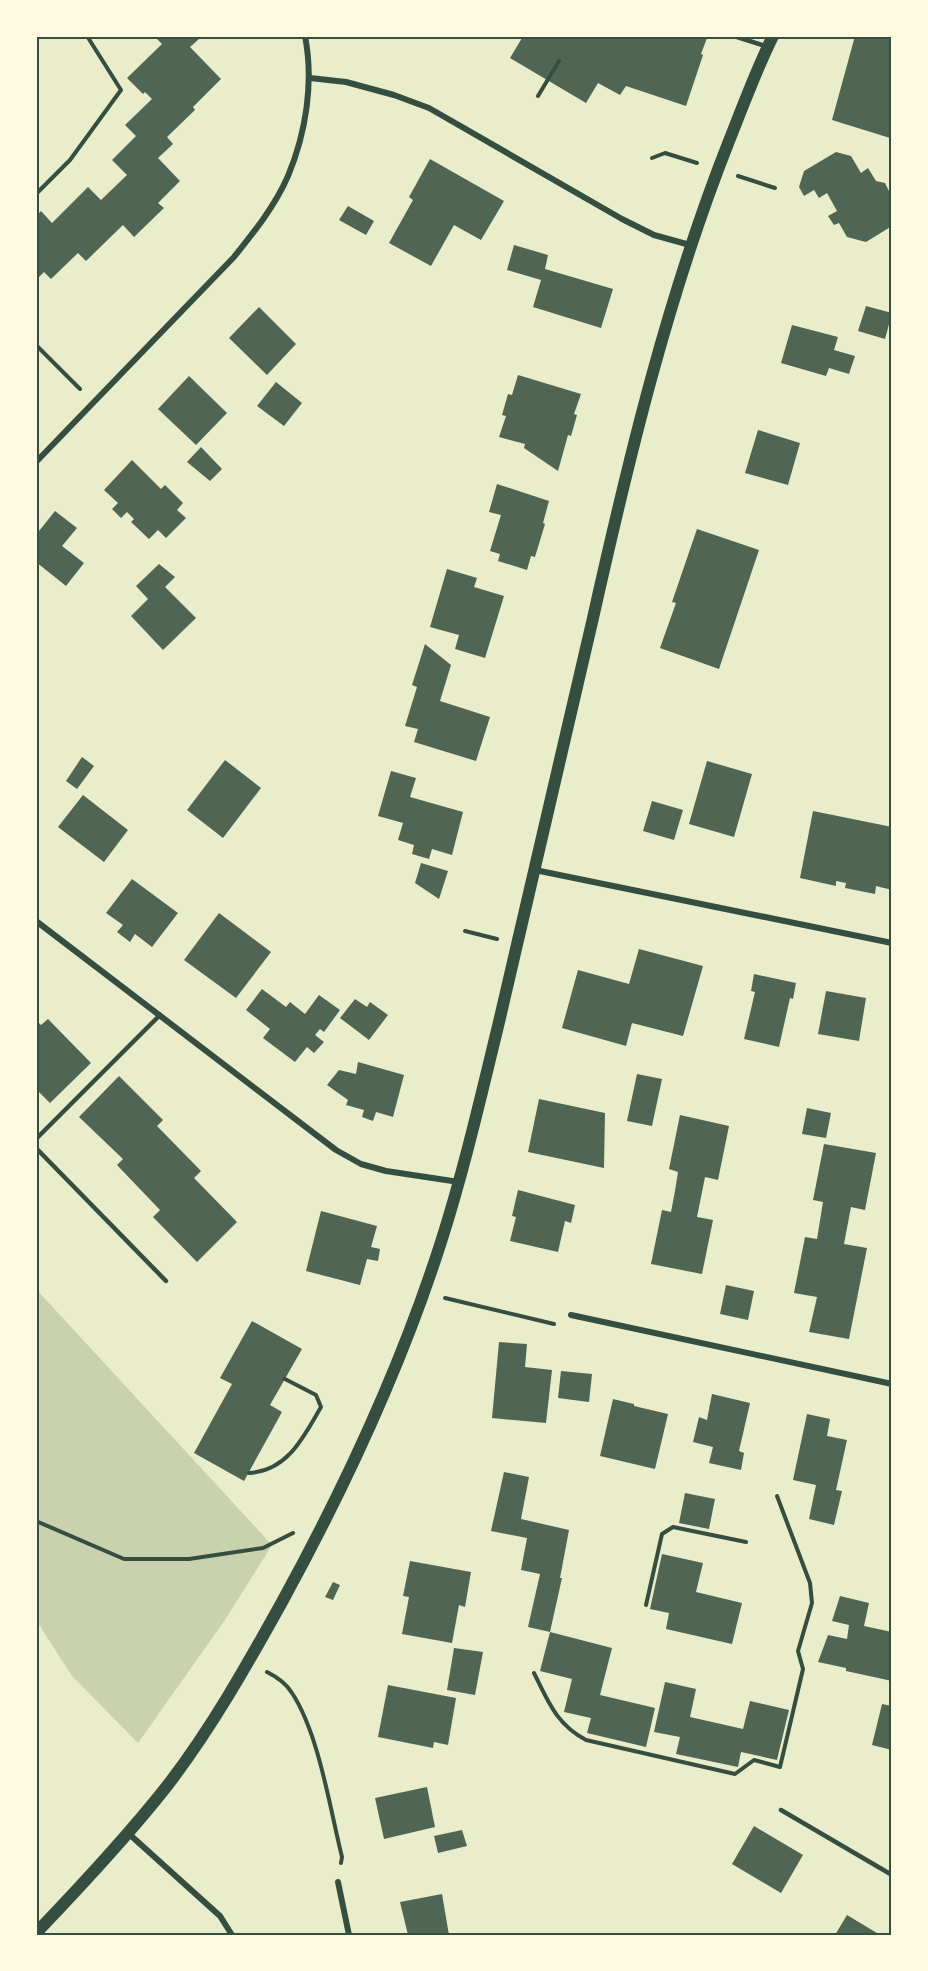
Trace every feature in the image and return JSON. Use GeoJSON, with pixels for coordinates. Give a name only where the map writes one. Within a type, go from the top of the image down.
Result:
{"type":"FeatureCollection","features":[{"type":"Feature","properties":{"kind":"main road"},"geometry":{"type":"LineString","coordinates":[[36,1933],[76,1891],[167,1786],[206,1731],[265,1632],[326,1517],[381,1400],[424,1293],[459,1182],[518,944],[621,489],[641,412],[690,245],[717,169],[770,41]]}},
{"type":"Feature","properties":{"kind":"street"},"geometry":{"type":"LineString","coordinates":[[36,462],[234,257],[263,220],[288,177],[302,132],[310,78],[305,36]]}},
{"type":"Feature","properties":{"kind":"street"},"geometry":{"type":"LineString","coordinates":[[310,78],[346,82],[394,94],[429,108],[622,219],[654,235],[690,245]]}},
{"type":"Feature","properties":{"kind":"street"},"geometry":{"type":"LineString","coordinates":[[535,870],[892,943]]}},
{"type":"Feature","properties":{"kind":"street"},"geometry":{"type":"LineString","coordinates":[[36,921],[336,1150],[361,1164],[386,1171],[459,1182]]}},
{"type":"Feature","properties":{"kind":"street"},"geometry":{"type":"LineString","coordinates":[[571,1315],[892,1384]]}},
{"type":"Feature","properties":{"kind":"street"},"geometry":{"type":"LineString","coordinates":[[127,1833],[220,1916],[232,1935]]}},
{"type":"Feature","properties":{"kind":"street"},"geometry":{"type":"LineString","coordinates":[[338,1882],[349,1935]]}},
{"type":"Feature","properties":{"kind":"lane"},"geometry":{"type":"LineString","coordinates":[[734,36],[770,41]]}},
{"type":"Feature","properties":{"kind":"lane"},"geometry":{"type":"LineString","coordinates":[[36,1138],[160,1015]]}},
{"type":"Feature","properties":{"kind":"lane"},"geometry":{"type":"LineString","coordinates":[[36,1148],[166,1281]]}},
{"type":"Feature","properties":{"kind":"lane"},"geometry":{"type":"LineString","coordinates":[[782,1810],[892,1875]]}},
{"type":"Feature","properties":{"kind":"path"},"geometry":{"type":"LineString","coordinates":[[36,194],[70,160],[121,90],[87,36]]}},
{"type":"Feature","properties":{"kind":"path"},"geometry":{"type":"LineString","coordinates":[[538,96],[559,61]]}},
{"type":"Feature","properties":{"kind":"path"},"geometry":{"type":"LineString","coordinates":[[652,158],[665,153],[775,188]]}},
{"type":"Feature","properties":{"kind":"path"},"geometry":{"type":"LineString","coordinates":[[36,345],[95,403]]}},
{"type":"Feature","properties":{"kind":"path"},"geometry":{"type":"LineString","coordinates":[[465,931],[518,944]]}},
{"type":"Feature","properties":{"kind":"path"},"geometry":{"type":"LineString","coordinates":[[424,1293],[557,1325],[571,1315]]}},
{"type":"Feature","properties":{"kind":"path"},"geometry":{"type":"LineString","coordinates":[[249,1473],[261,1472],[286,1459],[321,1407],[316,1395],[285,1379]]}},
{"type":"Feature","properties":{"kind":"path"},"geometry":{"type":"LineString","coordinates":[[534,1673],[560,1721],[573,1733],[586,1740],[735,1774],[754,1760],[780,1767],[803,1670],[798,1651],[812,1603],[810,1583],[777,1496]]}},
{"type":"Feature","properties":{"kind":"path"},"geometry":{"type":"LineString","coordinates":[[36,1521],[124,1559],[178,1559],[263,1548],[326,1517]]}},
{"type":"Feature","properties":{"kind":"path"},"geometry":{"type":"LineString","coordinates":[[646,1605],[662,1534],[673,1527],[746,1542]]}},
{"type":"Feature","properties":{"kind":"path"},"geometry":{"type":"LineString","coordinates":[[280,1679],[292,1692],[310,1729],[342,1857],[338,1882]]}},
{"type":"Feature","properties":{"kind":"green space"},"geometry":{"type":"Polygon","coordinates":[[[36,1289],[272,1545],[225,1620],[138,1743],[72,1676],[36,1620],[36,1289]]]}},
{"type":"Feature","properties":{"kind":"building"},"geometry":{"type":"Polygon","coordinates":[[[154,36],[196,36],[199,39],[190,47],[221,79],[193,107],[195,110],[167,137],[173,144],[158,158],[180,181],[158,203],[164,208],[134,237],[123,225],[86,261],[78,253],[51,279],[44,272],[36,280],[36,216],[41,211],[52,223],[88,187],[101,200],[127,175],[112,160],[136,136],[125,125],[152,99],[145,92],[143,94],[127,78],[162,44],[154,36]]]}},
{"type":"Feature","properties":{"kind":"building"},"geometry":{"type":"Polygon","coordinates":[[[518,36],[701,36],[707,38],[686,106],[626,86],[620,95],[598,83],[586,103],[510,58],[522,38],[518,36]]]}},
{"type":"Feature","properties":{"kind":"building"},"geometry":{"type":"Polygon","coordinates":[[[855,36],[892,36],[892,132],[890,138],[832,120],[855,36]]]}},
{"type":"Feature","properties":{"kind":"building"},"geometry":{"type":"Polygon","coordinates":[[[836,152],[851,156],[861,173],[868,168],[876,181],[885,183],[892,197],[892,226],[866,242],[847,237],[839,223],[834,225],[828,216],[837,211],[827,193],[819,198],[814,190],[804,196],[799,187],[804,171],[836,152]]]}},
{"type":"Feature","properties":{"kind":"building"},"geometry":{"type":"Polygon","coordinates":[[[430,159],[504,201],[481,240],[454,225],[431,266],[389,243],[413,200],[409,197],[430,159]]]}},
{"type":"Feature","properties":{"kind":"building"},"geometry":{"type":"Polygon","coordinates":[[[348,206],[374,221],[366,235],[339,220],[348,206]]]}},
{"type":"Feature","properties":{"kind":"building"},"geometry":{"type":"Polygon","coordinates":[[[514,245],[548,255],[545,269],[613,289],[601,328],[533,307],[541,280],[507,270],[514,245]]]}},
{"type":"Feature","properties":{"kind":"building"},"geometry":{"type":"Polygon","coordinates":[[[866,306],[892,313],[885,339],[858,331],[866,306]]]}},
{"type":"Feature","properties":{"kind":"building"},"geometry":{"type":"Polygon","coordinates":[[[259,307],[296,344],[267,375],[229,338],[259,307]]]}},
{"type":"Feature","properties":{"kind":"building"},"geometry":{"type":"Polygon","coordinates":[[[792,325],[838,337],[834,350],[855,356],[849,374],[829,368],[826,376],[781,363],[792,325]]]}},
{"type":"Feature","properties":{"kind":"building"},"geometry":{"type":"Polygon","coordinates":[[[518,375],[581,394],[574,414],[577,415],[571,436],[568,435],[558,471],[524,448],[525,444],[499,437],[506,416],[502,415],[508,394],[512,395],[518,375]]]}},
{"type":"Feature","properties":{"kind":"building"},"geometry":{"type":"Polygon","coordinates":[[[189,376],[227,413],[196,445],[158,409],[189,376]]]}},
{"type":"Feature","properties":{"kind":"building"},"geometry":{"type":"Polygon","coordinates":[[[276,382],[302,403],[284,426],[257,406],[276,382]]]}},
{"type":"Feature","properties":{"kind":"building"},"geometry":{"type":"Polygon","coordinates":[[[758,430],[800,443],[788,485],[745,473],[758,430]]]}},
{"type":"Feature","properties":{"kind":"building"},"geometry":{"type":"Polygon","coordinates":[[[201,447],[222,469],[210,481],[187,462],[201,447]]]}},
{"type":"Feature","properties":{"kind":"building"},"geometry":{"type":"Polygon","coordinates":[[[132,460],[161,489],[165,485],[183,503],[177,510],[186,518],[166,538],[158,530],[149,539],[131,522],[134,519],[127,512],[121,518],[112,509],[118,503],[104,490],[132,460]]]}},
{"type":"Feature","properties":{"kind":"building"},"geometry":{"type":"Polygon","coordinates":[[[497,484],[549,501],[535,557],[531,556],[527,570],[498,561],[500,554],[490,551],[501,515],[489,512],[497,484]]]}},
{"type":"Feature","properties":{"kind":"building"},"geometry":{"type":"Polygon","coordinates":[[[55,511],[77,528],[62,546],[84,563],[66,586],[36,562],[36,529],[39,531],[55,511]]]}},
{"type":"Feature","properties":{"kind":"building"},"geometry":{"type":"Polygon","coordinates":[[[697,529],[759,550],[719,669],[660,648],[676,603],[672,602],[697,529]]]}},
{"type":"Feature","properties":{"kind":"building"},"geometry":{"type":"Polygon","coordinates":[[[159,564],[175,577],[165,587],[196,618],[163,650],[131,616],[148,599],[136,586],[159,564]]]}},
{"type":"Feature","properties":{"kind":"building"},"geometry":{"type":"Polygon","coordinates":[[[447,569],[477,578],[474,587],[504,596],[485,658],[455,649],[459,635],[430,627],[447,569]]]}},
{"type":"Feature","properties":{"kind":"building"},"geometry":{"type":"Polygon","coordinates":[[[425,644],[451,665],[440,701],[490,717],[476,761],[414,742],[418,729],[405,726],[417,687],[412,685],[425,644]]]}},
{"type":"Feature","properties":{"kind":"building"},"geometry":{"type":"Polygon","coordinates":[[[82,757],[94,766],[77,789],[66,781],[82,757]]]}},
{"type":"Feature","properties":{"kind":"building"},"geometry":{"type":"Polygon","coordinates":[[[225,760],[261,788],[223,838],[187,810],[225,760]]]}},
{"type":"Feature","properties":{"kind":"building"},"geometry":{"type":"Polygon","coordinates":[[[707,761],[752,774],[734,837],[689,824],[707,761]]]}},
{"type":"Feature","properties":{"kind":"building"},"geometry":{"type":"Polygon","coordinates":[[[391,771],[416,778],[410,797],[463,812],[452,855],[432,849],[429,859],[412,854],[414,845],[398,840],[403,823],[378,816],[391,771]]]}},
{"type":"Feature","properties":{"kind":"building"},"geometry":{"type":"Polygon","coordinates":[[[83,795],[128,830],[104,862],[58,827],[83,795]]]}},
{"type":"Feature","properties":{"kind":"building"},"geometry":{"type":"Polygon","coordinates":[[[652,801],[683,810],[674,840],[643,831],[652,801]]]}},
{"type":"Feature","properties":{"kind":"building"},"geometry":{"type":"Polygon","coordinates":[[[813,811],[892,827],[892,890],[876,886],[875,894],[845,888],[846,883],[836,881],[836,886],[800,878],[813,811]]]}},
{"type":"Feature","properties":{"kind":"building"},"geometry":{"type":"Polygon","coordinates":[[[421,863],[448,871],[439,899],[415,883],[421,863]]]}},
{"type":"Feature","properties":{"kind":"building"},"geometry":{"type":"Polygon","coordinates":[[[132,879],[178,913],[152,947],[135,934],[130,942],[117,932],[123,925],[106,913],[132,879]]]}},
{"type":"Feature","properties":{"kind":"building"},"geometry":{"type":"Polygon","coordinates":[[[219,913],[271,952],[236,998],[184,960],[219,913]]]}},
{"type":"Feature","properties":{"kind":"building"},"geometry":{"type":"Polygon","coordinates":[[[639,949],[703,966],[683,1036],[632,1023],[626,1046],[562,1028],[578,970],[629,984],[639,949]]]}},
{"type":"Feature","properties":{"kind":"building"},"geometry":{"type":"Polygon","coordinates":[[[754,974],[796,983],[793,999],[790,998],[779,1047],[744,1039],[755,992],[751,991],[754,974]]]}},
{"type":"Feature","properties":{"kind":"building"},"geometry":{"type":"Polygon","coordinates":[[[262,989],[286,1007],[290,1002],[305,1014],[319,995],[340,1010],[324,1032],[320,1029],[315,1035],[324,1042],[314,1053],[307,1047],[295,1062],[263,1038],[270,1029],[246,1010],[262,989]]]}},
{"type":"Feature","properties":{"kind":"building"},"geometry":{"type":"Polygon","coordinates":[[[826,991],[866,998],[859,1041],[818,1034],[826,991]]]}},
{"type":"Feature","properties":{"kind":"building"},"geometry":{"type":"Polygon","coordinates":[[[355,999],[367,1007],[370,1002],[388,1015],[369,1040],[340,1018],[355,999]]]}},
{"type":"Feature","properties":{"kind":"building"},"geometry":{"type":"Polygon","coordinates":[[[48,1019],[91,1063],[50,1103],[36,1089],[36,1020],[41,1025],[48,1019]]]}},
{"type":"Feature","properties":{"kind":"building"},"geometry":{"type":"Polygon","coordinates":[[[358,1062],[404,1075],[393,1117],[376,1112],[373,1121],[362,1117],[364,1110],[346,1105],[348,1100],[327,1085],[339,1070],[356,1074],[358,1062]]]}},
{"type":"Feature","properties":{"kind":"building"},"geometry":{"type":"Polygon","coordinates":[[[637,1074],[662,1079],[652,1126],[627,1121],[637,1074]]]}},
{"type":"Feature","properties":{"kind":"building"},"geometry":{"type":"Polygon","coordinates":[[[119,1076],[163,1120],[157,1126],[201,1171],[194,1178],[237,1222],[197,1262],[153,1217],[160,1210],[117,1165],[123,1159],[79,1117],[119,1076]]]}},
{"type":"Feature","properties":{"kind":"building"},"geometry":{"type":"Polygon","coordinates":[[[539,1099],[605,1113],[604,1168],[528,1152],[539,1099]]]}},
{"type":"Feature","properties":{"kind":"building"},"geometry":{"type":"Polygon","coordinates":[[[807,1108],[831,1113],[826,1138],[802,1134],[807,1108]]]}},
{"type":"Feature","properties":{"kind":"building"},"geometry":{"type":"Polygon","coordinates":[[[680,1115],[729,1126],[718,1180],[705,1177],[697,1217],[713,1220],[702,1274],[651,1264],[662,1210],[671,1212],[678,1172],[669,1169],[680,1115]]]}},
{"type":"Feature","properties":{"kind":"building"},"geometry":{"type":"Polygon","coordinates":[[[824,1144],[876,1153],[865,1210],[851,1207],[844,1244],[867,1248],[849,1339],[809,1332],[817,1297],[794,1293],[805,1237],[817,1239],[823,1202],[813,1200],[824,1144]]]}},
{"type":"Feature","properties":{"kind":"building"},"geometry":{"type":"Polygon","coordinates":[[[518,1190],[575,1205],[571,1223],[565,1221],[558,1252],[510,1241],[516,1217],[512,1216],[518,1190]]]}},
{"type":"Feature","properties":{"kind":"building"},"geometry":{"type":"Polygon","coordinates":[[[321,1211],[377,1226],[371,1247],[380,1249],[378,1261],[367,1259],[360,1285],[306,1271],[321,1211]]]}},
{"type":"Feature","properties":{"kind":"building"},"geometry":{"type":"Polygon","coordinates":[[[726,1285],[754,1291],[748,1320],[720,1314],[726,1285]]]}},
{"type":"Feature","properties":{"kind":"building"},"geometry":{"type":"Polygon","coordinates":[[[252,1321],[302,1349],[270,1405],[282,1412],[244,1481],[194,1453],[232,1384],[220,1378],[252,1321]]]}},
{"type":"Feature","properties":{"kind":"building"},"geometry":{"type":"Polygon","coordinates":[[[499,1342],[527,1344],[525,1367],[552,1370],[546,1423],[492,1418],[499,1342]]]}},
{"type":"Feature","properties":{"kind":"building"},"geometry":{"type":"Polygon","coordinates":[[[561,1371],[592,1374],[589,1402],[558,1398],[561,1371]]]}},
{"type":"Feature","properties":{"kind":"building"},"geometry":{"type":"Polygon","coordinates":[[[712,1394],[750,1403],[739,1451],[744,1453],[741,1470],[709,1463],[713,1447],[693,1442],[699,1417],[707,1420],[712,1394]]]}},
{"type":"Feature","properties":{"kind":"building"},"geometry":{"type":"Polygon","coordinates":[[[613,1399],[668,1414],[655,1469],[600,1456],[613,1399]]]}},
{"type":"Feature","properties":{"kind":"building"},"geometry":{"type":"Polygon","coordinates":[[[807,1414],[830,1419],[827,1436],[847,1440],[836,1490],[842,1491],[834,1525],[809,1519],[816,1485],[793,1480],[807,1414]]]}},
{"type":"Feature","properties":{"kind":"building"},"geometry":{"type":"Polygon","coordinates":[[[504,1472],[529,1477],[521,1519],[569,1530],[560,1578],[562,1578],[550,1632],[528,1627],[540,1574],[521,1570],[527,1538],[491,1531],[504,1472]]]}},
{"type":"Feature","properties":{"kind":"building"},"geometry":{"type":"Polygon","coordinates":[[[685,1493],[715,1499],[709,1529],[679,1523],[685,1493]]]}},
{"type":"Feature","properties":{"kind":"building"},"geometry":{"type":"Polygon","coordinates":[[[662,1554],[703,1563],[696,1592],[742,1603],[732,1644],[666,1629],[669,1613],[650,1609],[662,1554]]]}},
{"type":"Feature","properties":{"kind":"building"},"geometry":{"type":"Polygon","coordinates":[[[410,1561],[471,1572],[465,1607],[459,1605],[452,1643],[402,1634],[409,1597],[403,1596],[410,1561]]]}},
{"type":"Feature","properties":{"kind":"building"},"geometry":{"type":"Polygon","coordinates":[[[333,1582],[340,1585],[333,1600],[325,1597],[333,1582]]]}},
{"type":"Feature","properties":{"kind":"building"},"geometry":{"type":"Polygon","coordinates":[[[840,1596],[869,1603],[864,1626],[892,1632],[892,1681],[818,1662],[828,1635],[847,1639],[849,1625],[832,1621],[840,1596]]]}},
{"type":"Feature","properties":{"kind":"building"},"geometry":{"type":"Polygon","coordinates":[[[550,1632],[612,1648],[600,1695],[655,1708],[646,1747],[587,1733],[591,1718],[564,1712],[572,1679],[540,1671],[550,1632]]]}},
{"type":"Feature","properties":{"kind":"building"},"geometry":{"type":"Polygon","coordinates":[[[454,1648],[483,1652],[475,1695],[447,1690],[454,1648]]]}},
{"type":"Feature","properties":{"kind":"building"},"geometry":{"type":"Polygon","coordinates":[[[665,1682],[696,1689],[690,1717],[743,1729],[750,1701],[789,1710],[777,1760],[741,1752],[738,1767],[676,1754],[680,1737],[654,1732],[665,1682]]]}},
{"type":"Feature","properties":{"kind":"building"},"geometry":{"type":"Polygon","coordinates":[[[388,1685],[456,1698],[448,1745],[434,1742],[433,1748],[378,1737],[388,1685]]]}},
{"type":"Feature","properties":{"kind":"building"},"geometry":{"type":"Polygon","coordinates":[[[882,1704],[892,1706],[892,1750],[872,1745],[882,1704]]]}},
{"type":"Feature","properties":{"kind":"building"},"geometry":{"type":"Polygon","coordinates":[[[427,1787],[435,1827],[384,1839],[375,1798],[427,1787]]]}},
{"type":"Feature","properties":{"kind":"building"},"geometry":{"type":"Polygon","coordinates":[[[754,1826],[803,1855],[781,1893],[732,1864],[754,1826]]]}},
{"type":"Feature","properties":{"kind":"building"},"geometry":{"type":"Polygon","coordinates":[[[462,1830],[467,1846],[438,1853],[434,1836],[462,1830]]]}},
{"type":"Feature","properties":{"kind":"building"},"geometry":{"type":"Polygon","coordinates":[[[442,1894],[449,1935],[408,1935],[400,1902],[442,1894]]]}},
{"type":"Feature","properties":{"kind":"building"},"geometry":{"type":"Polygon","coordinates":[[[847,1915],[877,1933],[876,1935],[835,1935],[847,1915]]]}}]}
